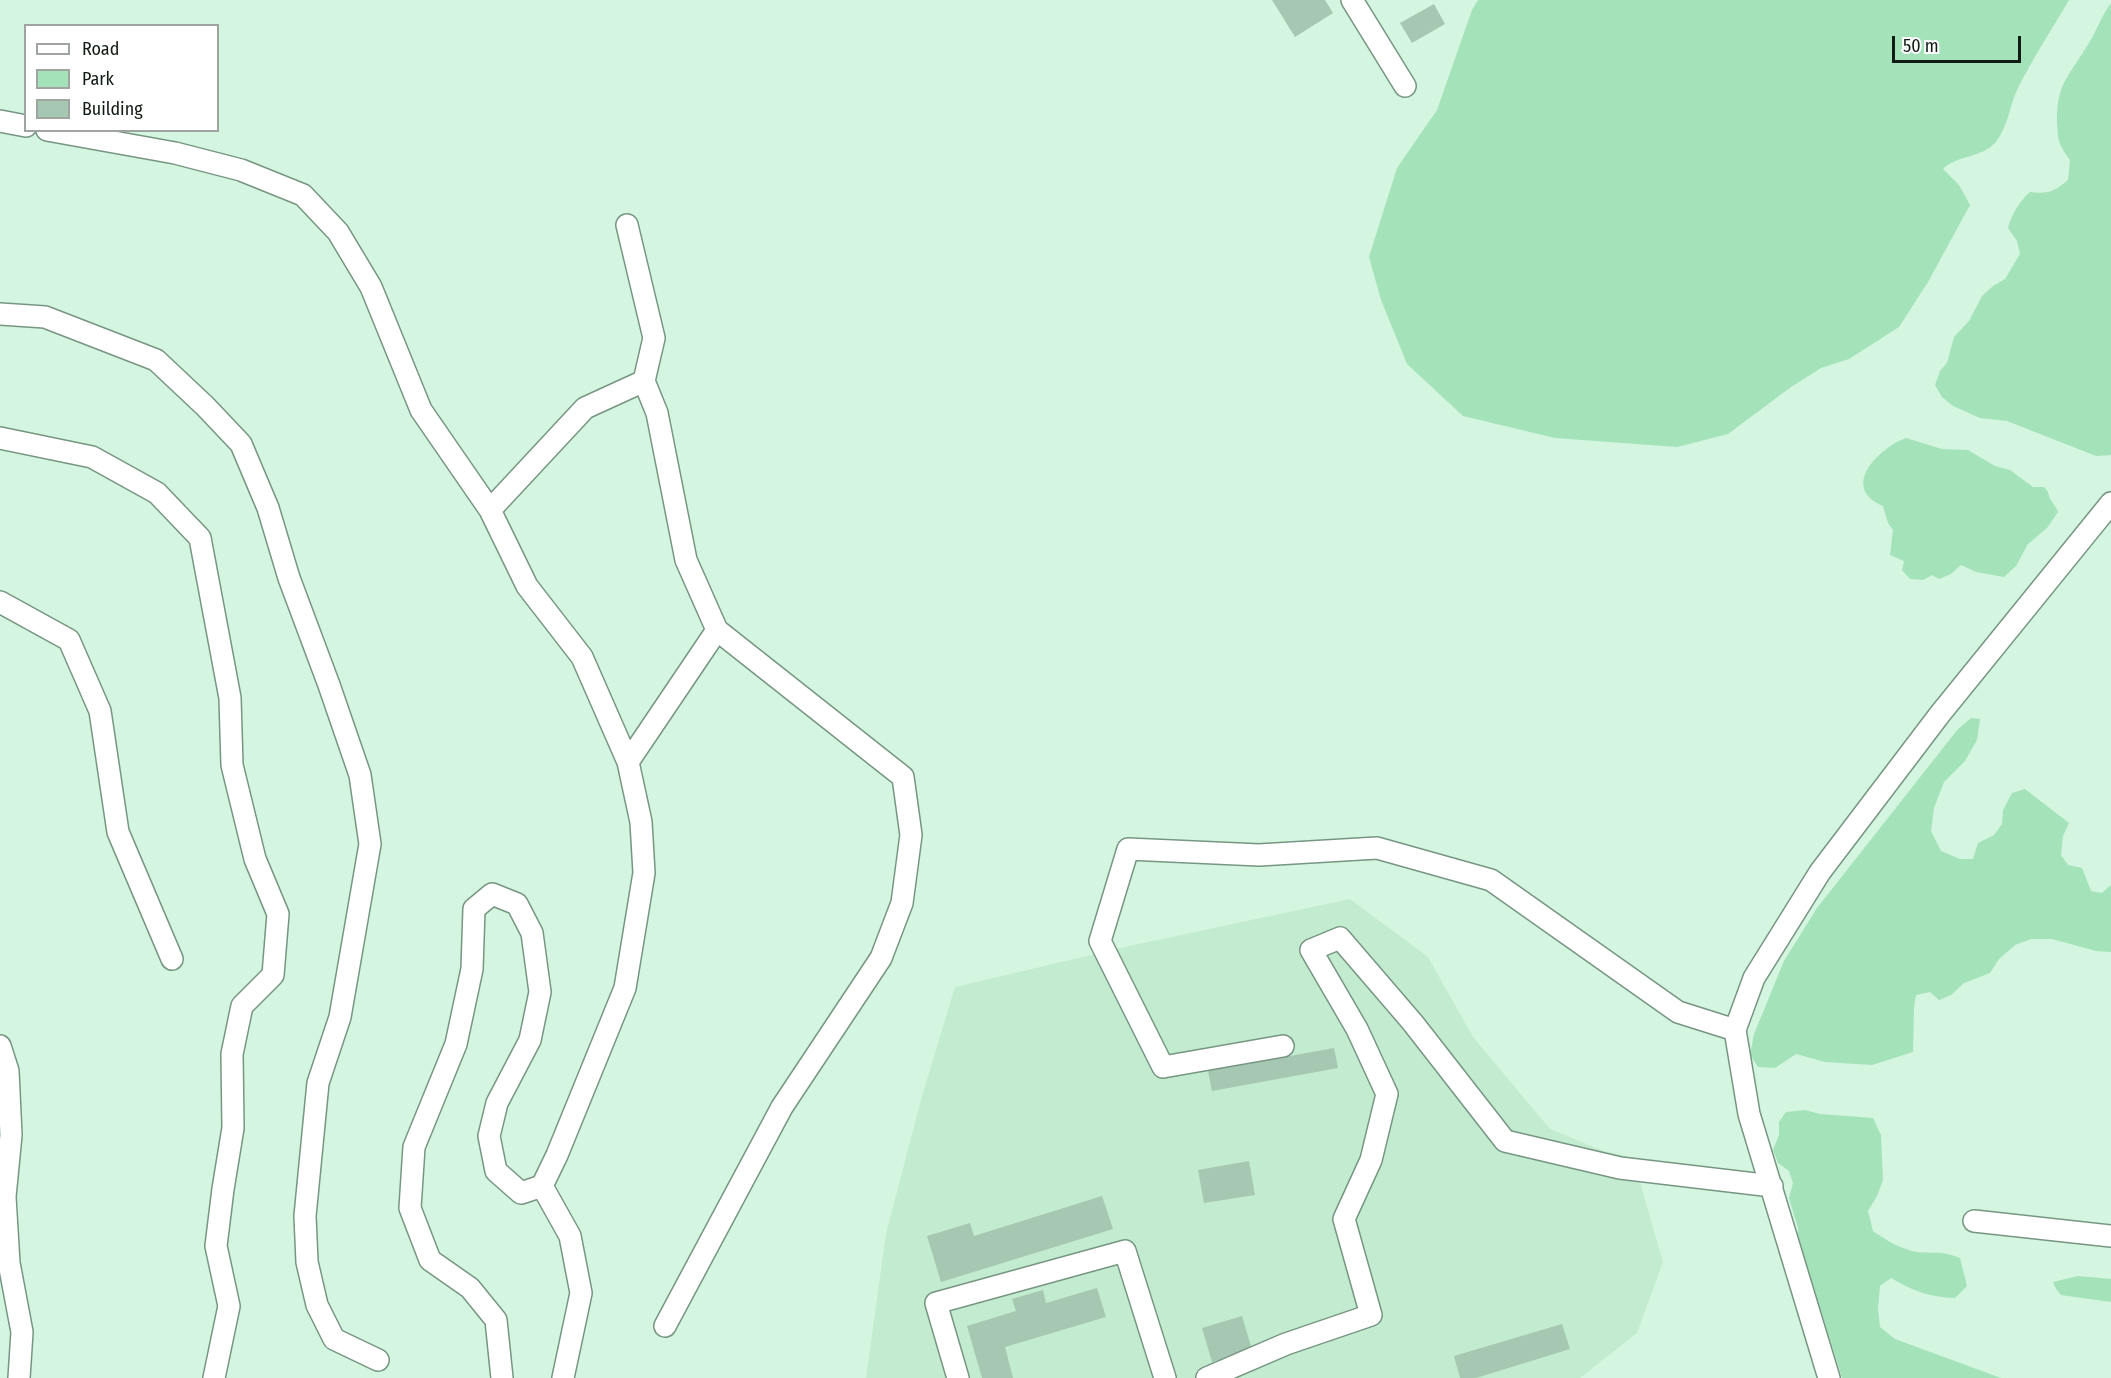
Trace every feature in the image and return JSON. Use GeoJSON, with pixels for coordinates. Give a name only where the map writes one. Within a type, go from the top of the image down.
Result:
{"type":"FeatureCollection","features":[{"type":"Feature","properties":{"kind":"street"},"geometry":{"type":"LineString","coordinates":[[1352,0],[1405,86]]}},
{"type":"Feature","properties":{"kind":"street"},"geometry":{"type":"LineString","coordinates":[[0,121],[24,126]]}},
{"type":"Feature","properties":{"kind":"street"},"geometry":{"type":"LineString","coordinates":[[58,132],[175,153],[241,170],[303,195],[338,232],[365,278],[421,410],[490,510],[527,586],[582,657],[628,762],[641,822],[644,873],[625,988],[557,1155],[542,1186],[521,1192],[496,1170],[489,1136],[497,1103],[530,1041],[540,992],[532,933],[517,904],[492,894],[474,909],[472,969],[456,1044],[414,1147],[410,1208],[430,1260],[470,1288],[496,1320],[502,1378]]}},
{"type":"Feature","properties":{"kind":"street"},"geometry":{"type":"LineString","coordinates":[[627,225],[654,338],[644,381],[657,413],[686,560],[717,630],[903,777],[911,835],[902,903],[881,958],[782,1107],[665,1326]]}},
{"type":"Feature","properties":{"kind":"street"},"geometry":{"type":"LineString","coordinates":[[0,314],[45,317],[156,360],[241,444],[268,508],[289,578],[360,775],[370,844],[340,1017],[318,1083],[305,1216],[307,1262],[317,1305],[334,1339],[378,1360]]}},
{"type":"Feature","properties":{"kind":"street"},"geometry":{"type":"LineString","coordinates":[[490,510],[585,408],[644,381]]}},
{"type":"Feature","properties":{"kind":"street"},"geometry":{"type":"LineString","coordinates":[[0,438],[92,457],[157,493],[200,538],[230,698],[232,765],[255,859],[278,914],[273,975],[242,1006],[232,1054],[233,1128],[216,1246],[229,1306],[214,1378]]}},
{"type":"Feature","properties":{"kind":"street"},"geometry":{"type":"LineString","coordinates":[[1829,1378],[1749,1114],[1735,1030],[1754,978],[1820,872],[1940,714],[2111,503]]}},
{"type":"Feature","properties":{"kind":"street"},"geometry":{"type":"LineString","coordinates":[[0,602],[69,640],[100,711],[118,832],[172,959]]}},
{"type":"Feature","properties":{"kind":"street"},"geometry":{"type":"LineString","coordinates":[[628,762],[717,630]]}},
{"type":"Feature","properties":{"kind":"street"},"geometry":{"type":"LineString","coordinates":[[1283,1046],[1163,1067],[1100,941],[1128,849],[1259,855],[1377,848],[1491,880],[1677,1012],[1735,1030]]}},
{"type":"Feature","properties":{"kind":"street"},"geometry":{"type":"LineString","coordinates":[[1207,1378],[1286,1344],[1371,1315],[1344,1220],[1371,1160],[1387,1094],[1357,1029],[1311,950],[1340,938],[1413,1023],[1505,1141],[1620,1168],[1772,1186]]}},
{"type":"Feature","properties":{"kind":"street"},"geometry":{"type":"LineString","coordinates":[[0,1046],[8,1071],[10,1135],[5,1197],[9,1263],[22,1332],[19,1378]]}},
{"type":"Feature","properties":{"kind":"street"},"geometry":{"type":"LineString","coordinates":[[542,1186],[570,1236],[581,1293],[563,1378]]}},
{"type":"Feature","properties":{"kind":"street"},"geometry":{"type":"LineString","coordinates":[[1974,1221],[2111,1236]]}},
{"type":"Feature","properties":{"kind":"street"},"geometry":{"type":"LineString","coordinates":[[958,1378],[936,1303],[1125,1251],[1165,1378]]}},
{"type":"Feature","properties":{"kind":"shaded area"},"geometry":{"type":"Polygon","coordinates":[[[1350,899],[1428,957],[1473,1037],[1550,1129],[1601,1150],[1633,1158],[1663,1262],[1637,1333],[1580,1378],[866,1378],[886,1234],[922,1096],[955,987],[1134,945],[1350,899]]]}},
{"type":"Feature","properties":{"kind":"green space"},"geometry":{"type":"Polygon","coordinates":[[[1478,0],[2069,0],[2018,88],[2006,123],[1995,143],[1943,169],[1959,185],[1970,205],[1928,282],[1899,327],[1849,359],[1821,368],[1791,387],[1728,434],[1677,447],[1555,438],[1463,416],[1407,364],[1381,300],[1369,257],[1397,168],[1437,110],[1472,10],[1478,0]]]}},
{"type":"Feature","properties":{"kind":"green space"},"geometry":{"type":"Polygon","coordinates":[[[2111,3],[2111,455],[2096,456],[2007,421],[1980,418],[1953,406],[1942,397],[1935,385],[1940,371],[1947,363],[1954,337],[1969,321],[1982,296],[2005,279],[2020,254],[2017,241],[2008,228],[2016,208],[2030,192],[2050,191],[2068,180],[2070,160],[2061,147],[2058,135],[2059,98],[2065,80],[2111,3]]]}},
{"type":"Feature","properties":{"kind":"green space"},"geometry":{"type":"Polygon","coordinates":[[[1906,438],[1942,449],[1968,450],[1995,466],[2010,470],[2033,487],[2044,487],[2048,492],[2058,512],[2047,528],[2028,544],[2016,566],[2004,577],[1976,572],[1961,565],[1951,574],[1939,579],[1932,575],[1923,580],[1910,579],[1902,570],[1904,561],[1890,555],[1893,530],[1888,523],[1883,506],[1870,498],[1864,489],[1864,479],[1875,459],[1895,443],[1906,438]]]}},
{"type":"Feature","properties":{"kind":"green space"},"geometry":{"type":"Polygon","coordinates":[[[1971,718],[1980,719],[1977,740],[1965,761],[1944,782],[1934,808],[1931,831],[1941,851],[1960,859],[1973,859],[1978,843],[1994,835],[2002,824],[2003,810],[2012,793],[2025,789],[2069,823],[2063,836],[2061,855],[2068,865],[2082,868],[2091,891],[2102,893],[2111,885],[2111,952],[2096,951],[2052,939],[2031,939],[2015,945],[1999,959],[1990,973],[1964,983],[1951,995],[1939,1000],[1930,992],[1916,995],[1913,1052],[1872,1065],[1825,1062],[1796,1054],[1775,1068],[1758,1067],[1750,1055],[1754,1034],[1784,961],[1817,908],[1958,729],[1971,718]]]}},
{"type":"Feature","properties":{"kind":"green space"},"geometry":{"type":"Polygon","coordinates":[[[1805,1110],[1820,1114],[1873,1118],[1881,1135],[1883,1180],[1868,1211],[1873,1231],[1911,1251],[1943,1253],[1960,1258],[1967,1286],[1955,1298],[1921,1292],[1891,1278],[1880,1286],[1878,1309],[1880,1327],[1895,1339],[2001,1378],[1842,1378],[1798,1237],[1798,1228],[1789,1198],[1793,1183],[1789,1171],[1778,1163],[1773,1150],[1779,1135],[1779,1122],[1786,1112],[1805,1110]]]}},
{"type":"Feature","properties":{"kind":"green space"},"geometry":{"type":"Polygon","coordinates":[[[2078,1276],[2111,1279],[2111,1302],[2061,1295],[2053,1282],[2078,1276]]]}},
{"type":"Feature","properties":{"kind":"building"},"geometry":{"type":"Polygon","coordinates":[[[1272,0],[1325,0],[1333,13],[1295,37],[1272,0]]]}},
{"type":"Feature","properties":{"kind":"building"},"geometry":{"type":"Polygon","coordinates":[[[1434,4],[1445,24],[1412,43],[1400,23],[1434,4]]]}},
{"type":"Feature","properties":{"kind":"building"},"geometry":{"type":"Polygon","coordinates":[[[1334,1048],[1338,1068],[1212,1091],[1208,1071],[1334,1048]]]}},
{"type":"Feature","properties":{"kind":"building"},"geometry":{"type":"Polygon","coordinates":[[[1249,1161],[1255,1195],[1204,1203],[1198,1170],[1249,1161]]]}},
{"type":"Feature","properties":{"kind":"building"},"geometry":{"type":"Polygon","coordinates":[[[1102,1196],[1113,1229],[941,1282],[927,1236],[970,1223],[974,1236],[1102,1196]]]}},
{"type":"Feature","properties":{"kind":"building"},"geometry":{"type":"Polygon","coordinates":[[[1097,1288],[1106,1317],[1005,1347],[1013,1378],[982,1378],[967,1326],[1016,1311],[1012,1299],[1043,1290],[1046,1303],[1097,1288]]]}},
{"type":"Feature","properties":{"kind":"building"},"geometry":{"type":"Polygon","coordinates":[[[1242,1316],[1252,1350],[1212,1362],[1202,1328],[1242,1316]]]}},
{"type":"Feature","properties":{"kind":"building"},"geometry":{"type":"Polygon","coordinates":[[[1562,1324],[1570,1349],[1476,1378],[1460,1378],[1454,1356],[1562,1324]]]}}]}
